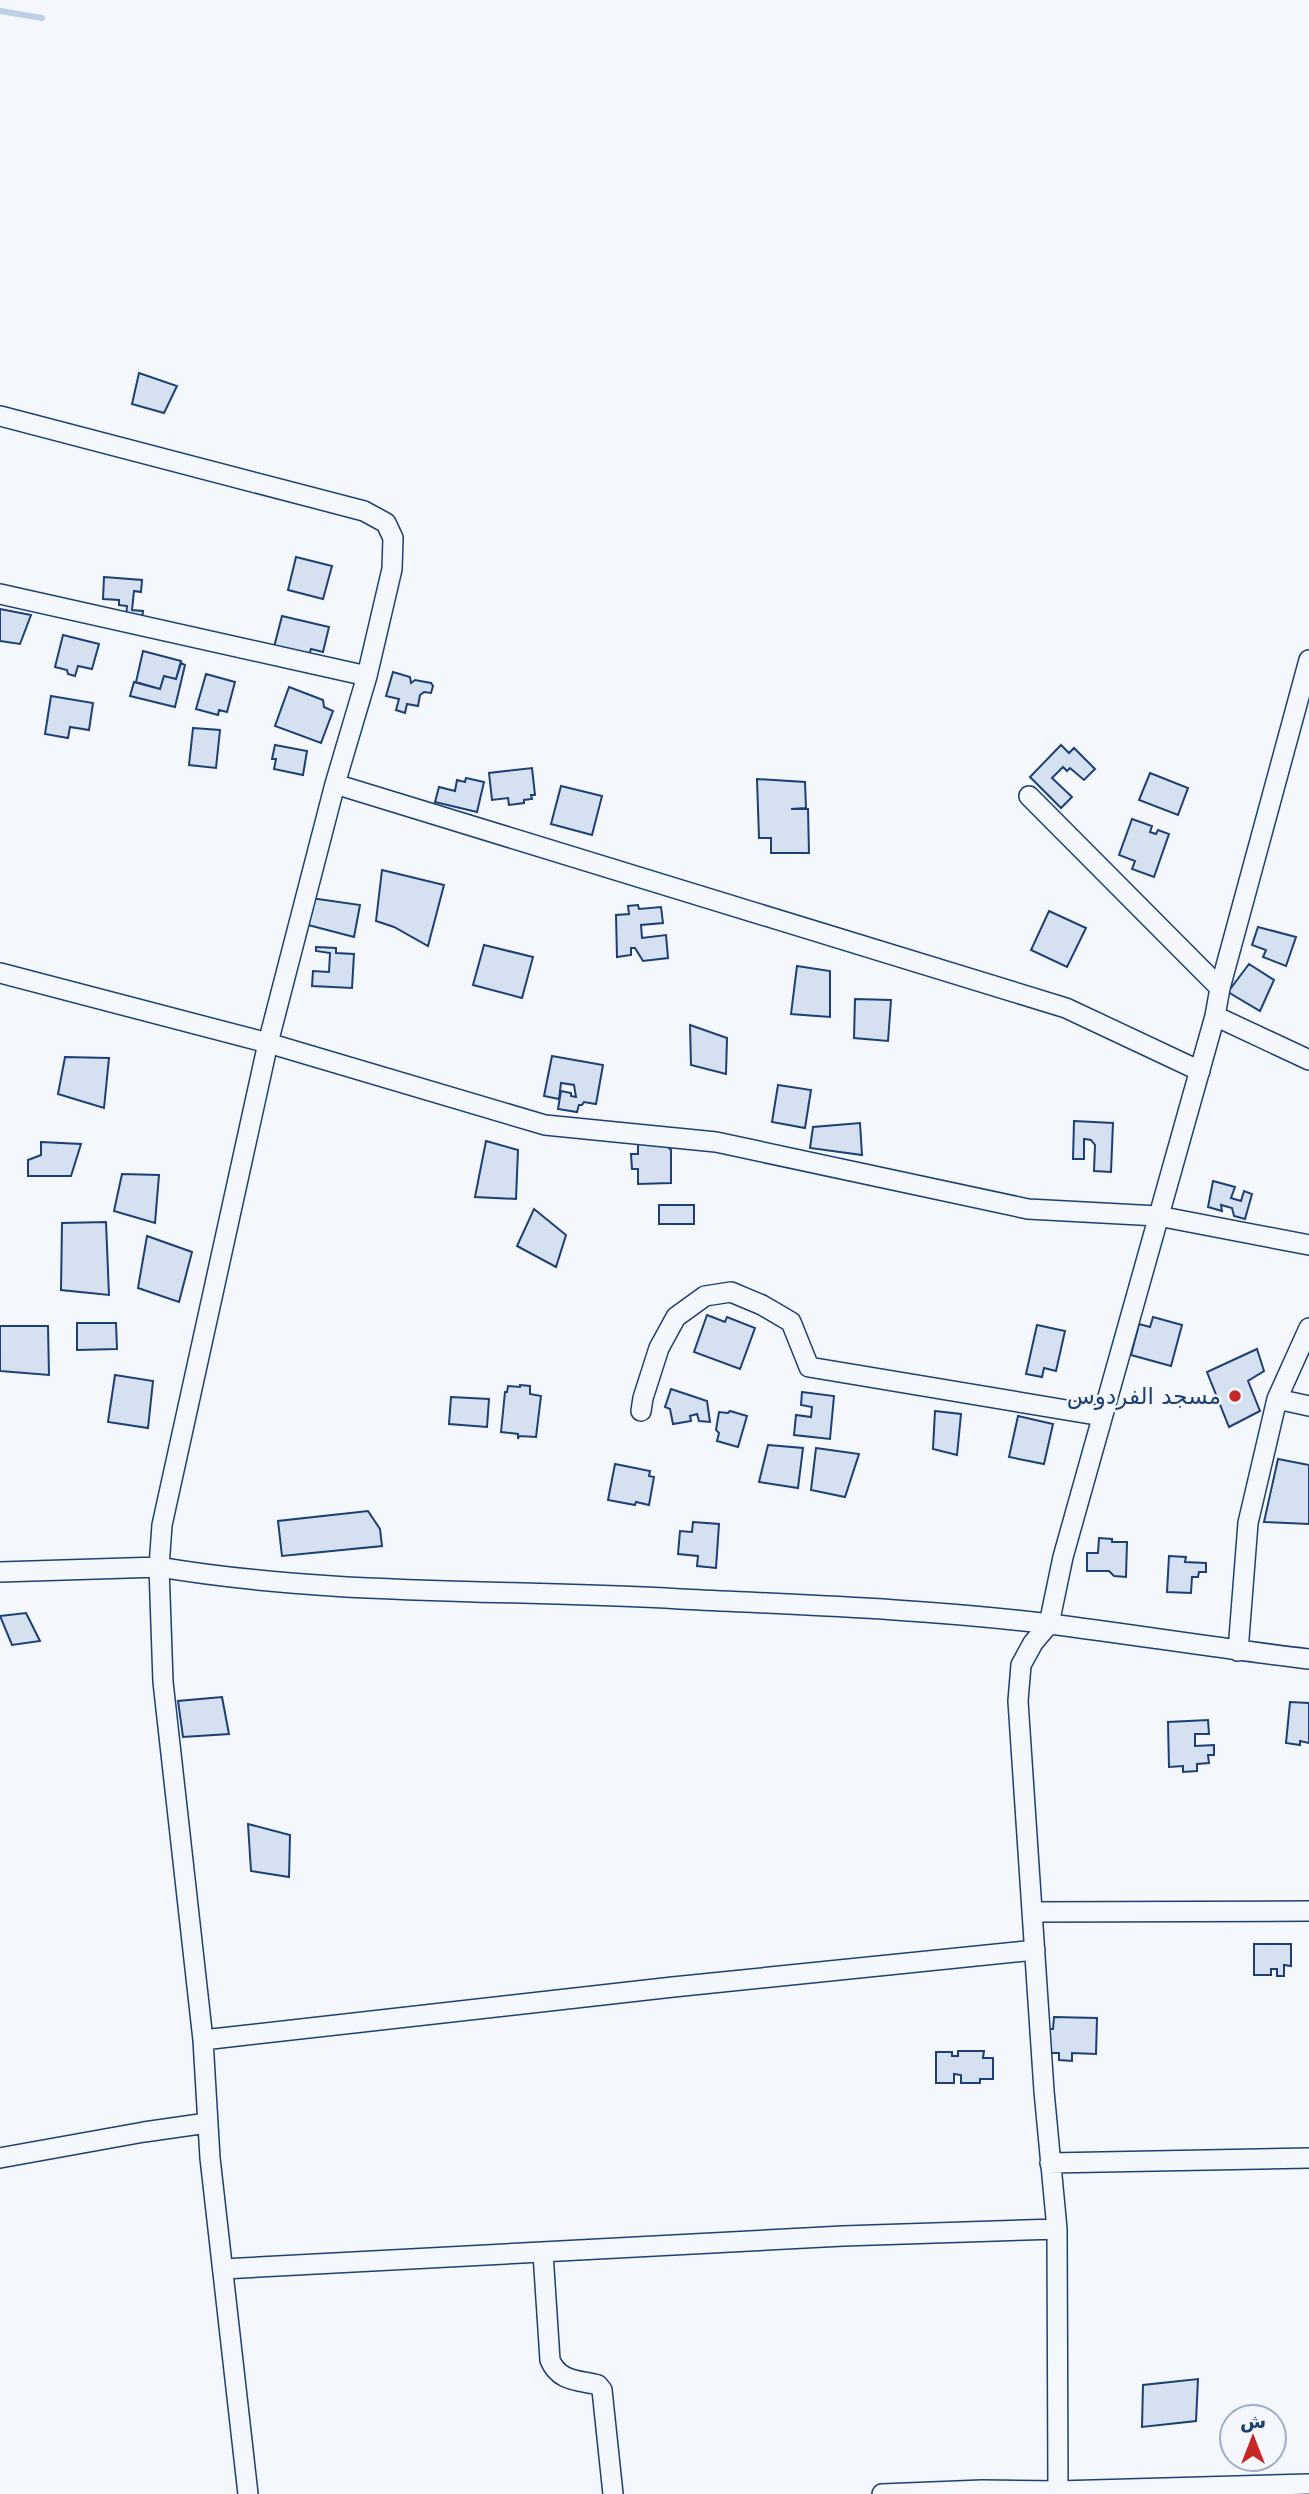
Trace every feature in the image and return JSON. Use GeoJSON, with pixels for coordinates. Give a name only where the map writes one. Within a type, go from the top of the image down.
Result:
{"type":"FeatureCollection","features":[{"type":"Feature","properties":{"kind":"street"},"geometry":{"type":"LineString","coordinates":[[0,416],[364,511],[386,523],[393,538],[392,569],[368,676],[335,784],[268,1043],[162,1525],[159,1567],[163,1682],[203,2040],[207,2123],[248,2494]]}},
{"type":"Feature","properties":{"kind":"street"},"geometry":{"type":"LineString","coordinates":[[0,594],[368,676]]}},
{"type":"Feature","properties":{"kind":"street"},"geometry":{"type":"LineString","coordinates":[[1058,2491],[1057,2228],[1050,2163],[1018,1701],[1021,1665],[1033,1643],[1049,1624],[1063,1557],[1200,1071],[1309,660]]}},
{"type":"Feature","properties":{"kind":"street"},"geometry":{"type":"LineString","coordinates":[[335,784],[1066,1008],[1200,1071]]}},
{"type":"Feature","properties":{"kind":"street"},"geometry":{"type":"LineString","coordinates":[[1029,796],[1220,988]]}},
{"type":"Feature","properties":{"kind":"street"},"geometry":{"type":"LineString","coordinates":[[0,973],[268,1043],[545,1125],[716,1142],[1028,1209],[1158,1216],[1309,1245]]}},
{"type":"Feature","properties":{"kind":"street"},"geometry":{"type":"LineString","coordinates":[[1215,1016],[1309,1060]]}},
{"type":"Feature","properties":{"kind":"street"},"geometry":{"type":"LineString","coordinates":[[641,1411],[659,1349],[676,1317],[705,1296],[731,1292],[762,1305],[790,1322],[808,1367],[1102,1416]]}},
{"type":"Feature","properties":{"kind":"street"},"geometry":{"type":"LineString","coordinates":[[1238,1651],[1248,1523],[1277,1399],[1309,1328]]}},
{"type":"Feature","properties":{"kind":"street"},"geometry":{"type":"LineString","coordinates":[[1277,1399],[1309,1406]]}},
{"type":"Feature","properties":{"kind":"street"},"geometry":{"type":"LineString","coordinates":[[0,1572],[159,1567],[255,1579],[410,1589],[672,1598],[879,1610],[1049,1624],[1309,1659]]}},
{"type":"Feature","properties":{"kind":"street"},"geometry":{"type":"LineString","coordinates":[[1033,1912],[1309,1911]]}},
{"type":"Feature","properties":{"kind":"street"},"geometry":{"type":"LineString","coordinates":[[203,2040],[673,1987],[1035,1950]]}},
{"type":"Feature","properties":{"kind":"street"},"geometry":{"type":"LineString","coordinates":[[0,2158],[207,2123]]}},
{"type":"Feature","properties":{"kind":"street"},"geometry":{"type":"LineString","coordinates":[[1050,2163],[1309,2158]]}},
{"type":"Feature","properties":{"kind":"street"},"geometry":{"type":"LineString","coordinates":[[223,2269],[843,2236],[1057,2228]]}},
{"type":"Feature","properties":{"kind":"street"},"geometry":{"type":"LineString","coordinates":[[543,2253],[550,2361],[561,2375],[574,2381],[598,2385],[602,2390],[613,2494]]}},
{"type":"Feature","properties":{"kind":"street"},"geometry":{"type":"LineString","coordinates":[[882,2494],[1309,2484]]}},
{"type":"Feature","properties":{"kind":"building"},"geometry":{"type":"Polygon","coordinates":[[[139,373],[177,386],[164,413],[132,404],[139,373]]]}},
{"type":"Feature","properties":{"kind":"building"},"geometry":{"type":"Polygon","coordinates":[[[296,557],[332,566],[323,599],[288,590],[296,557]]]}},
{"type":"Feature","properties":{"kind":"building"},"geometry":{"type":"Polygon","coordinates":[[[104,577],[142,580],[141,592],[134,591],[132,610],[143,611],[142,619],[126,617],[127,606],[119,605],[119,600],[103,599],[104,577]]]}},
{"type":"Feature","properties":{"kind":"building"},"geometry":{"type":"Polygon","coordinates":[[[0,609],[31,615],[20,644],[0,641],[0,609]]]}},
{"type":"Feature","properties":{"kind":"building"},"geometry":{"type":"Polygon","coordinates":[[[282,616],[329,627],[323,652],[311,649],[309,655],[274,647],[282,616]]]}},
{"type":"Feature","properties":{"kind":"building"},"geometry":{"type":"Polygon","coordinates":[[[63,635],[99,644],[92,669],[78,666],[75,676],[68,674],[67,670],[55,667],[63,635]]]}},
{"type":"Feature","properties":{"kind":"building"},"geometry":{"type":"Polygon","coordinates":[[[143,651],[181,661],[176,679],[164,676],[160,689],[136,682],[143,651]]]}},
{"type":"Feature","properties":{"kind":"building"},"geometry":{"type":"Polygon","coordinates":[[[181,663],[185,665],[175,707],[130,696],[134,682],[160,689],[164,676],[176,679],[181,663]]]}},
{"type":"Feature","properties":{"kind":"building"},"geometry":{"type":"Polygon","coordinates":[[[393,672],[410,677],[411,683],[415,680],[431,683],[431,693],[424,692],[420,695],[418,706],[407,704],[405,713],[396,710],[399,699],[386,696],[393,672]]]}},
{"type":"Feature","properties":{"kind":"building"},"geometry":{"type":"Polygon","coordinates":[[[206,674],[235,682],[227,712],[219,710],[218,715],[196,709],[206,674]]]}},
{"type":"Feature","properties":{"kind":"building"},"geometry":{"type":"Polygon","coordinates":[[[289,687],[323,700],[324,707],[333,711],[321,743],[275,726],[289,687]]]}},
{"type":"Feature","properties":{"kind":"building"},"geometry":{"type":"Polygon","coordinates":[[[51,696],[93,703],[89,730],[70,727],[68,738],[45,734],[51,696]]]}},
{"type":"Feature","properties":{"kind":"building"},"geometry":{"type":"Polygon","coordinates":[[[193,728],[220,730],[216,768],[189,765],[193,728]]]}},
{"type":"Feature","properties":{"kind":"building"},"geometry":{"type":"Polygon","coordinates":[[[275,745],[307,751],[303,775],[274,769],[276,759],[272,759],[275,745]]]}},
{"type":"Feature","properties":{"kind":"building"},"geometry":{"type":"Polygon","coordinates":[[[1061,745],[1069,753],[1074,748],[1095,769],[1084,780],[1070,768],[1067,771],[1063,767],[1052,778],[1072,797],[1061,808],[1030,777],[1061,745]]]}},
{"type":"Feature","properties":{"kind":"building"},"geometry":{"type":"Polygon","coordinates":[[[532,768],[535,795],[531,795],[532,799],[509,805],[508,798],[492,800],[489,773],[532,768]]]}},
{"type":"Feature","properties":{"kind":"building"},"geometry":{"type":"Polygon","coordinates":[[[1150,773],[1188,788],[1178,815],[1139,800],[1150,773]]]}},
{"type":"Feature","properties":{"kind":"building"},"geometry":{"type":"Polygon","coordinates":[[[466,778],[484,782],[477,812],[435,802],[439,787],[455,791],[457,780],[465,782],[466,778]]]}},
{"type":"Feature","properties":{"kind":"building"},"geometry":{"type":"Polygon","coordinates":[[[757,779],[805,782],[806,808],[791,809],[808,809],[809,853],[771,853],[771,838],[759,838],[757,779]]]}},
{"type":"Feature","properties":{"kind":"building"},"geometry":{"type":"Polygon","coordinates":[[[561,786],[602,796],[592,835],[551,824],[561,786]]]}},
{"type":"Feature","properties":{"kind":"building"},"geometry":{"type":"Polygon","coordinates":[[[1132,819],[1152,826],[1150,832],[1156,834],[1158,830],[1169,834],[1154,877],[1132,869],[1135,861],[1119,855],[1132,819]]]}},
{"type":"Feature","properties":{"kind":"building"},"geometry":{"type":"Polygon","coordinates":[[[382,870],[444,885],[428,946],[394,927],[376,921],[382,870]]]}},
{"type":"Feature","properties":{"kind":"building"},"geometry":{"type":"Polygon","coordinates":[[[311,898],[360,905],[354,937],[308,925],[311,898]]]}},
{"type":"Feature","properties":{"kind":"building"},"geometry":{"type":"Polygon","coordinates":[[[638,905],[639,909],[661,907],[663,923],[641,925],[642,938],[666,935],[668,958],[643,961],[635,948],[631,948],[631,955],[617,957],[616,915],[629,914],[628,906],[638,905]]]}},
{"type":"Feature","properties":{"kind":"building"},"geometry":{"type":"Polygon","coordinates":[[[1049,911],[1086,928],[1067,967],[1031,950],[1049,911]]]}},
{"type":"Feature","properties":{"kind":"building"},"geometry":{"type":"Polygon","coordinates":[[[1258,927],[1296,937],[1286,966],[1263,957],[1266,950],[1252,945],[1258,927]]]}},
{"type":"Feature","properties":{"kind":"building"},"geometry":{"type":"Polygon","coordinates":[[[484,945],[533,957],[522,998],[473,985],[484,945]]]}},
{"type":"Feature","properties":{"kind":"building"},"geometry":{"type":"Polygon","coordinates":[[[316,947],[336,948],[336,953],[354,954],[352,988],[312,986],[313,971],[329,972],[330,953],[316,951],[316,947]]]}},
{"type":"Feature","properties":{"kind":"building"},"geometry":{"type":"Polygon","coordinates":[[[1249,964],[1274,980],[1260,1011],[1228,992],[1249,964]]]}},
{"type":"Feature","properties":{"kind":"building"},"geometry":{"type":"Polygon","coordinates":[[[797,966],[830,971],[830,1017],[791,1014],[797,966]]]}},
{"type":"Feature","properties":{"kind":"building"},"geometry":{"type":"Polygon","coordinates":[[[855,999],[891,1000],[888,1041],[854,1038],[855,999]]]}},
{"type":"Feature","properties":{"kind":"building"},"geometry":{"type":"Polygon","coordinates":[[[690,1025],[727,1038],[726,1074],[691,1065],[690,1025]]]}},
{"type":"Feature","properties":{"kind":"building"},"geometry":{"type":"Polygon","coordinates":[[[552,1056],[603,1065],[596,1104],[584,1102],[579,1105],[577,1112],[558,1109],[561,1091],[576,1097],[574,1085],[561,1083],[559,1099],[544,1096],[552,1056]]]}},
{"type":"Feature","properties":{"kind":"building"},"geometry":{"type":"Polygon","coordinates":[[[65,1057],[109,1058],[104,1108],[58,1094],[65,1057]]]}},
{"type":"Feature","properties":{"kind":"building"},"geometry":{"type":"Polygon","coordinates":[[[778,1085],[811,1090],[805,1128],[772,1122],[778,1085]]]}},
{"type":"Feature","properties":{"kind":"building"},"geometry":{"type":"Polygon","coordinates":[[[1074,1121],[1113,1123],[1111,1172],[1094,1171],[1095,1145],[1091,1140],[1084,1139],[1084,1159],[1073,1159],[1074,1121]]]}},
{"type":"Feature","properties":{"kind":"building"},"geometry":{"type":"Polygon","coordinates":[[[860,1123],[862,1155],[810,1148],[813,1127],[860,1123]]]}},
{"type":"Feature","properties":{"kind":"building"},"geometry":{"type":"Polygon","coordinates":[[[486,1141],[518,1150],[516,1199],[475,1197],[486,1141]]]}},
{"type":"Feature","properties":{"kind":"building"},"geometry":{"type":"Polygon","coordinates":[[[41,1142],[81,1144],[71,1176],[28,1176],[28,1160],[41,1155],[41,1142]]]}},
{"type":"Feature","properties":{"kind":"building"},"geometry":{"type":"Polygon","coordinates":[[[638,1144],[665,1144],[671,1150],[671,1183],[638,1184],[638,1169],[632,1169],[631,1154],[638,1154],[638,1144]]]}},
{"type":"Feature","properties":{"kind":"building"},"geometry":{"type":"Polygon","coordinates":[[[122,1174],[159,1175],[155,1223],[114,1211],[122,1174]]]}},
{"type":"Feature","properties":{"kind":"building"},"geometry":{"type":"Polygon","coordinates":[[[1213,1181],[1235,1187],[1231,1198],[1241,1201],[1244,1191],[1252,1194],[1245,1219],[1234,1216],[1232,1208],[1221,1205],[1222,1211],[1208,1207],[1213,1181]]]}},
{"type":"Feature","properties":{"kind":"building"},"geometry":{"type":"Polygon","coordinates":[[[659,1205],[694,1205],[694,1224],[659,1224],[659,1205]]]}},
{"type":"Feature","properties":{"kind":"building"},"geometry":{"type":"Polygon","coordinates":[[[534,1209],[566,1235],[556,1267],[517,1246],[534,1209]]]}},
{"type":"Feature","properties":{"kind":"building"},"geometry":{"type":"Polygon","coordinates":[[[106,1222],[109,1295],[61,1290],[62,1223],[106,1222]]]}},
{"type":"Feature","properties":{"kind":"building"},"geometry":{"type":"Polygon","coordinates":[[[147,1236],[192,1252],[179,1302],[138,1288],[147,1236]]]}},
{"type":"Feature","properties":{"kind":"building"},"geometry":{"type":"Polygon","coordinates":[[[707,1315],[725,1322],[727,1317],[755,1328],[740,1369],[694,1352],[707,1315]]]}},
{"type":"Feature","properties":{"kind":"building"},"geometry":{"type":"Polygon","coordinates":[[[1153,1317],[1182,1325],[1171,1366],[1131,1355],[1139,1324],[1150,1327],[1153,1317]]]}},
{"type":"Feature","properties":{"kind":"building"},"geometry":{"type":"Polygon","coordinates":[[[77,1323],[116,1323],[117,1349],[77,1350],[77,1323]]]}},
{"type":"Feature","properties":{"kind":"building"},"geometry":{"type":"Polygon","coordinates":[[[1037,1325],[1065,1331],[1056,1371],[1044,1368],[1042,1377],[1026,1374],[1037,1325]]]}},
{"type":"Feature","properties":{"kind":"building"},"geometry":{"type":"Polygon","coordinates":[[[0,1326],[48,1326],[49,1375],[0,1371],[0,1326]]]}},
{"type":"Feature","properties":{"kind":"building","name":"مسجد الفردوس"},"geometry":{"type":"Polygon","coordinates":[[[1257,1349],[1264,1371],[1248,1381],[1260,1411],[1229,1427],[1207,1372],[1257,1349]]]}},
{"type":"Feature","properties":{"kind":"building"},"geometry":{"type":"Polygon","coordinates":[[[115,1375],[153,1381],[148,1428],[108,1422],[115,1375]]]}},
{"type":"Feature","properties":{"kind":"building"},"geometry":{"type":"Polygon","coordinates":[[[508,1386],[530,1386],[530,1394],[541,1396],[536,1437],[519,1436],[518,1439],[518,1434],[501,1432],[505,1392],[508,1386]]]}},
{"type":"Feature","properties":{"kind":"building"},"geometry":{"type":"Polygon","coordinates":[[[671,1389],[707,1401],[710,1422],[699,1421],[697,1414],[690,1416],[691,1421],[673,1424],[670,1409],[665,1407],[671,1389]]]}},
{"type":"Feature","properties":{"kind":"building"},"geometry":{"type":"Polygon","coordinates":[[[802,1392],[834,1396],[830,1439],[794,1435],[796,1415],[811,1417],[812,1407],[801,1405],[802,1392]]]}},
{"type":"Feature","properties":{"kind":"building"},"geometry":{"type":"Polygon","coordinates":[[[451,1397],[489,1399],[487,1427],[449,1424],[451,1397]]]}},
{"type":"Feature","properties":{"kind":"building"},"geometry":{"type":"Polygon","coordinates":[[[730,1411],[747,1416],[738,1447],[717,1441],[719,1412],[730,1411]]]}},
{"type":"Feature","properties":{"kind":"building"},"geometry":{"type":"Polygon","coordinates":[[[935,1411],[961,1414],[957,1455],[933,1449],[935,1411]]]}},
{"type":"Feature","properties":{"kind":"building"},"geometry":{"type":"Polygon","coordinates":[[[1018,1416],[1053,1424],[1044,1464],[1009,1457],[1018,1416]]]}},
{"type":"Feature","properties":{"kind":"building"},"geometry":{"type":"Polygon","coordinates":[[[768,1445],[803,1448],[798,1488],[759,1482],[768,1445]]]}},
{"type":"Feature","properties":{"kind":"building"},"geometry":{"type":"Polygon","coordinates":[[[816,1448],[859,1454],[845,1497],[811,1490],[816,1448]]]}},
{"type":"Feature","properties":{"kind":"building"},"geometry":{"type":"Polygon","coordinates":[[[1278,1459],[1309,1465],[1309,1524],[1264,1522],[1278,1459]]]}},
{"type":"Feature","properties":{"kind":"building"},"geometry":{"type":"Polygon","coordinates":[[[615,1464],[650,1471],[649,1476],[654,1477],[649,1505],[608,1500],[615,1464]]]}},
{"type":"Feature","properties":{"kind":"building"},"geometry":{"type":"Polygon","coordinates":[[[368,1511],[380,1529],[382,1546],[282,1556],[278,1521],[368,1511]]]}},
{"type":"Feature","properties":{"kind":"building"},"geometry":{"type":"Polygon","coordinates":[[[693,1522],[719,1524],[716,1568],[697,1566],[698,1556],[678,1554],[680,1531],[692,1532],[693,1522]]]}},
{"type":"Feature","properties":{"kind":"building"},"geometry":{"type":"Polygon","coordinates":[[[1099,1538],[1112,1539],[1112,1542],[1127,1542],[1126,1577],[1114,1576],[1109,1571],[1087,1571],[1087,1553],[1098,1553],[1099,1538]]]}},
{"type":"Feature","properties":{"kind":"building"},"geometry":{"type":"Polygon","coordinates":[[[1169,1556],[1186,1557],[1185,1562],[1206,1563],[1206,1572],[1199,1572],[1198,1577],[1192,1577],[1191,1593],[1167,1592],[1169,1556]]]}},
{"type":"Feature","properties":{"kind":"building"},"geometry":{"type":"Polygon","coordinates":[[[26,1613],[40,1641],[12,1645],[0,1616],[26,1613]]]}},
{"type":"Feature","properties":{"kind":"building"},"geometry":{"type":"Polygon","coordinates":[[[222,1697],[229,1734],[183,1737],[178,1701],[222,1697]]]}},
{"type":"Feature","properties":{"kind":"building"},"geometry":{"type":"Polygon","coordinates":[[[1290,1702],[1309,1703],[1309,1743],[1286,1743],[1290,1702]]]}},
{"type":"Feature","properties":{"kind":"building"},"geometry":{"type":"Polygon","coordinates":[[[1208,1720],[1209,1734],[1195,1734],[1195,1746],[1214,1745],[1214,1755],[1208,1755],[1209,1763],[1197,1764],[1197,1771],[1183,1772],[1183,1766],[1169,1767],[1168,1722],[1208,1720]]]}},
{"type":"Feature","properties":{"kind":"building"},"geometry":{"type":"Polygon","coordinates":[[[248,1824],[290,1835],[289,1877],[251,1871],[248,1824]]]}},
{"type":"Feature","properties":{"kind":"building"},"geometry":{"type":"Polygon","coordinates":[[[1254,1944],[1291,1944],[1291,1966],[1284,1965],[1284,1976],[1277,1976],[1277,1969],[1271,1969],[1271,1975],[1254,1975],[1254,1944]]]}},
{"type":"Feature","properties":{"kind":"building"},"geometry":{"type":"Polygon","coordinates":[[[1054,2017],[1097,2018],[1096,2054],[1072,2053],[1072,2061],[1059,2060],[1059,2053],[1048,2053],[1048,2029],[1053,2029],[1054,2017]]]}},
{"type":"Feature","properties":{"kind":"building"},"geometry":{"type":"Polygon","coordinates":[[[958,2051],[984,2051],[983,2058],[993,2058],[993,2079],[980,2079],[980,2083],[961,2083],[961,2075],[954,2074],[954,2083],[936,2083],[936,2052],[952,2052],[952,2056],[958,2056],[958,2051]]]}},
{"type":"Feature","properties":{"kind":"building"},"geometry":{"type":"Polygon","coordinates":[[[1198,2379],[1196,2421],[1142,2427],[1143,2385],[1198,2379]]]}},
{"type":"Feature","properties":{"kind":"waterway"},"geometry":{"type":"LineString","coordinates":[[0,11],[42,18]]}},
{"type":"Feature","properties":{"kind":"place","name":"مسجد الفردوس"},"geometry":{"type":"Point","coordinates":[1235,1396]}}]}
